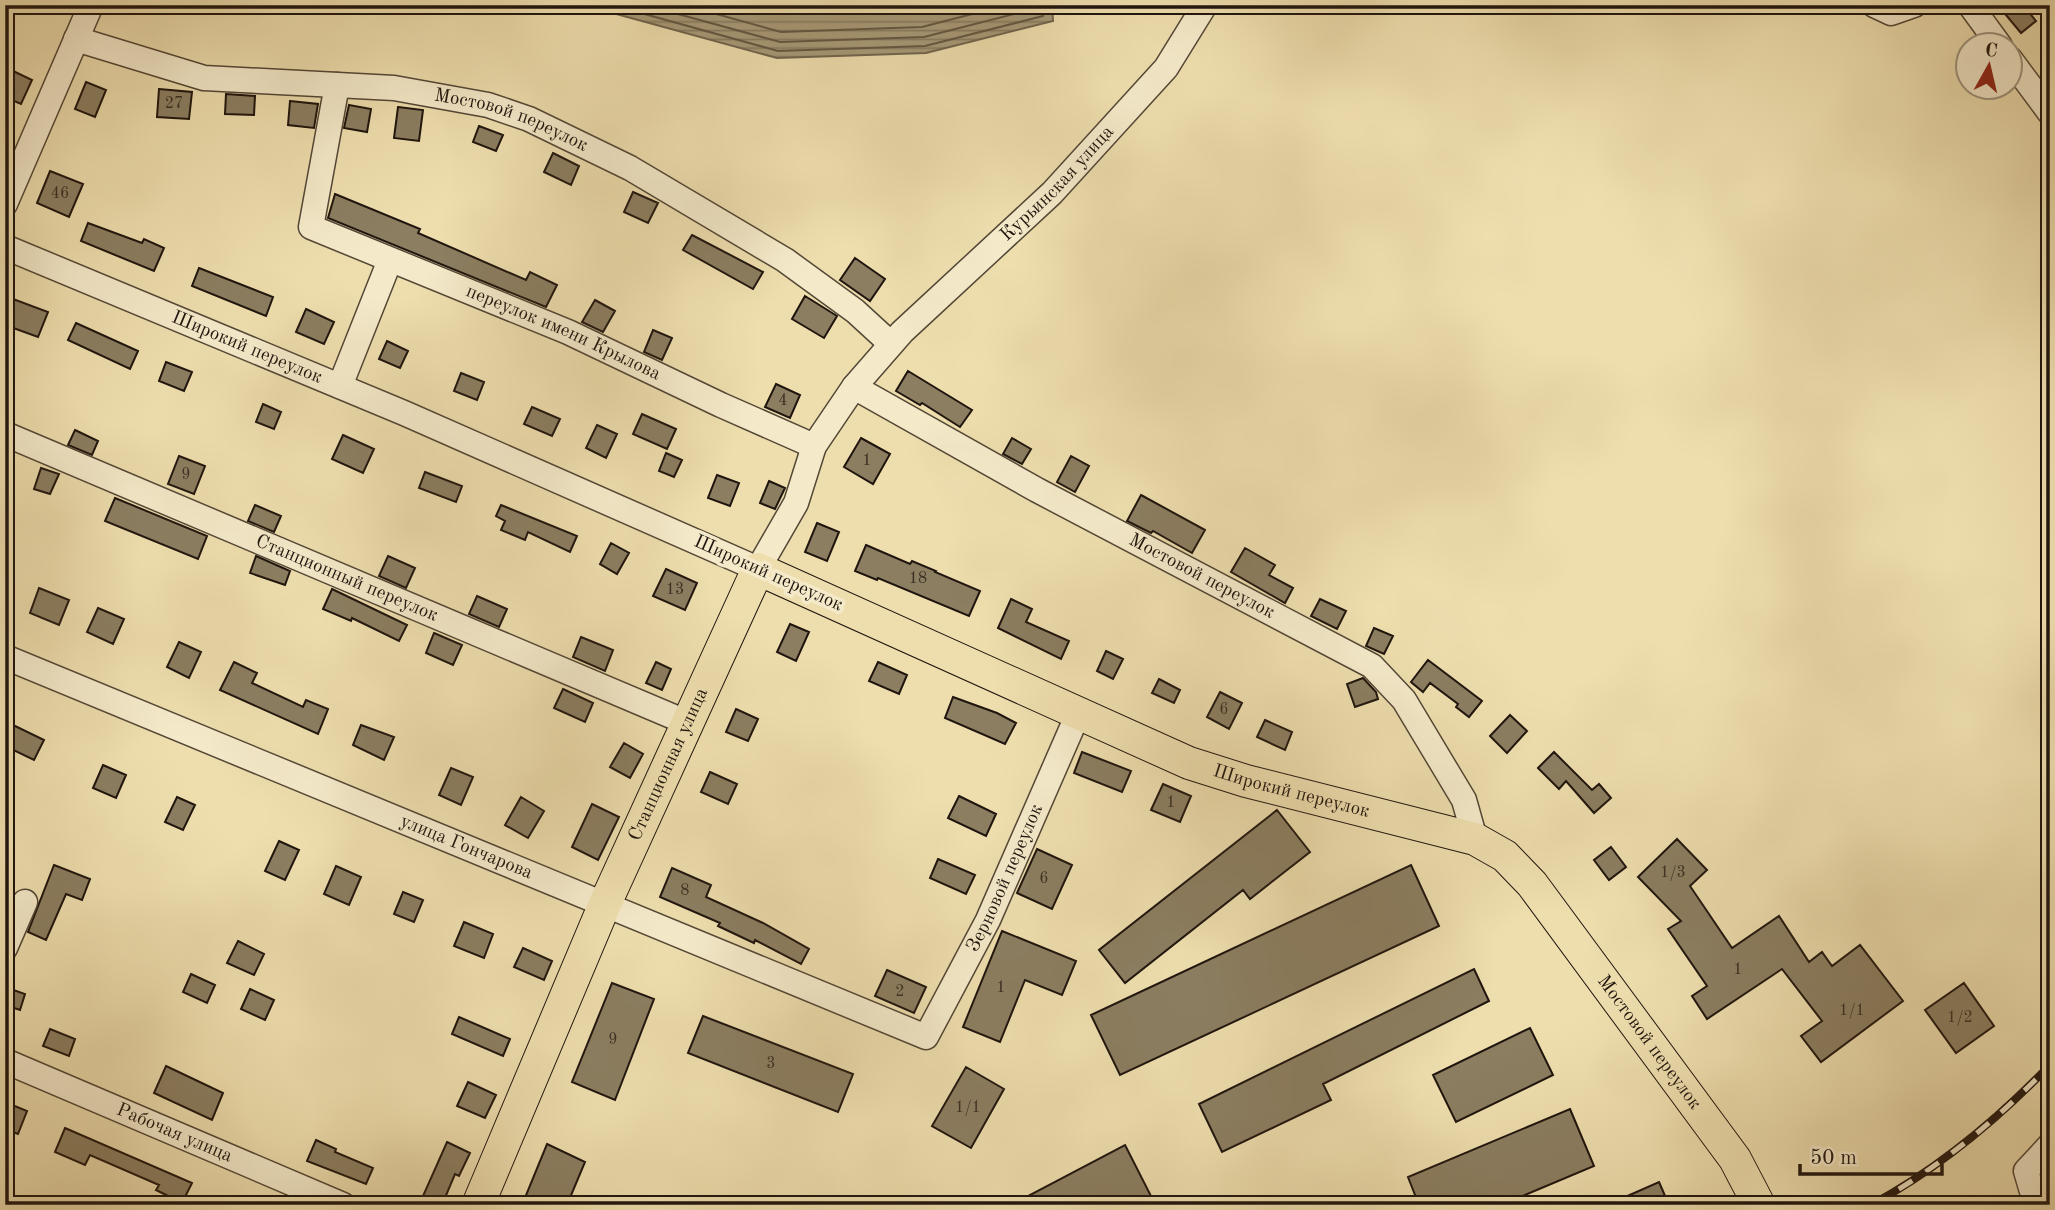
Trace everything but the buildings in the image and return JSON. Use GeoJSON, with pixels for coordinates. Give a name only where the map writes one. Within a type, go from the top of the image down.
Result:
{"type":"FeatureCollection","features":[{"type":"Feature","properties":{"kind":"main road","name":"Широкий переулок"},"geometry":{"type":"LineString","coordinates":[[758,569],[1189,762],[1246,781],[1475,839],[1504,856],[1532,884]]}},
{"type":"Feature","properties":{"kind":"main road","name":"Станционная улица"},"geometry":{"type":"LineString","coordinates":[[478,1205],[604,906],[758,569]]}},
{"type":"Feature","properties":{"kind":"main road","name":"Мостовой переулок"},"geometry":{"type":"LineString","coordinates":[[1532,884],[1735,1159],[1759,1205]]}},
{"type":"Feature","properties":{"kind":"street"},"geometry":{"type":"LineString","coordinates":[[5,204],[91,5]]}},
{"type":"Feature","properties":{"kind":"street","name":"Курьинская улица"},"geometry":{"type":"LineString","coordinates":[[891,344],[1052,193],[1166,68],[1205,5]]}},
{"type":"Feature","properties":{"kind":"street"},"geometry":{"type":"LineString","coordinates":[[1874,5],[1891,13],[1914,5]]}},
{"type":"Feature","properties":{"kind":"street"},"geometry":{"type":"LineString","coordinates":[[1970,5],[1990,32]]}},
{"type":"Feature","properties":{"kind":"street","name":"Мостовой переулок"},"geometry":{"type":"LineString","coordinates":[[76,40],[204,78],[394,89],[488,105],[529,119],[629,168],[785,260],[855,311],[891,344]]}},
{"type":"Feature","properties":{"kind":"street"},"geometry":{"type":"LineString","coordinates":[[2024,78],[2050,113]]}},
{"type":"Feature","properties":{"kind":"street","name":"переулок имени Крылова"},"geometry":{"type":"LineString","coordinates":[[337,85],[311,227],[568,332],[814,446]]}},
{"type":"Feature","properties":{"kind":"street","name":"Широкий переулок"},"geometry":{"type":"LineString","coordinates":[[5,247],[340,386],[758,569]]}},
{"type":"Feature","properties":{"kind":"street"},"geometry":{"type":"LineString","coordinates":[[340,386],[390,260]]}},
{"type":"Feature","properties":{"kind":"street","name":"Станционная улица"},"geometry":{"type":"LineString","coordinates":[[758,569],[796,503],[814,446],[854,387],[891,344]]}},
{"type":"Feature","properties":{"kind":"street","name":"Мостовой переулок"},"geometry":{"type":"LineString","coordinates":[[854,387],[1037,490],[1372,666],[1404,700],[1464,800],[1475,839]]}},
{"type":"Feature","properties":{"kind":"street","name":"Станционный переулок"},"geometry":{"type":"LineString","coordinates":[[5,434],[688,723]]}},
{"type":"Feature","properties":{"kind":"street","name":"улица Гончарова"},"geometry":{"type":"LineString","coordinates":[[5,657],[926,1037]]}},
{"type":"Feature","properties":{"kind":"street","name":"Зерновой переулок"},"geometry":{"type":"LineString","coordinates":[[926,1037],[988,920],[1078,714]]}},
{"type":"Feature","properties":{"kind":"street"},"geometry":{"type":"LineString","coordinates":[[5,948],[25,902]]}},
{"type":"Feature","properties":{"kind":"street","name":"Рабочая улица"},"geometry":{"type":"LineString","coordinates":[[5,1061],[343,1205]]}},
{"type":"Feature","properties":{"kind":"street"},"geometry":{"type":"LineString","coordinates":[[2036,1205],[2026,1171],[2050,1144]]}},
{"type":"Feature","properties":{"kind":"water"},"geometry":{"type":"Polygon","coordinates":[[[575,5],[1052,5],[1053,21],[926,53],[777,58],[575,5]]]}},
{"type":"Feature","properties":{"kind":"railway"},"geometry":{"type":"LineString","coordinates":[[1871,1205],[1920,1176],[1966,1142],[2050,1065]]}}]}
